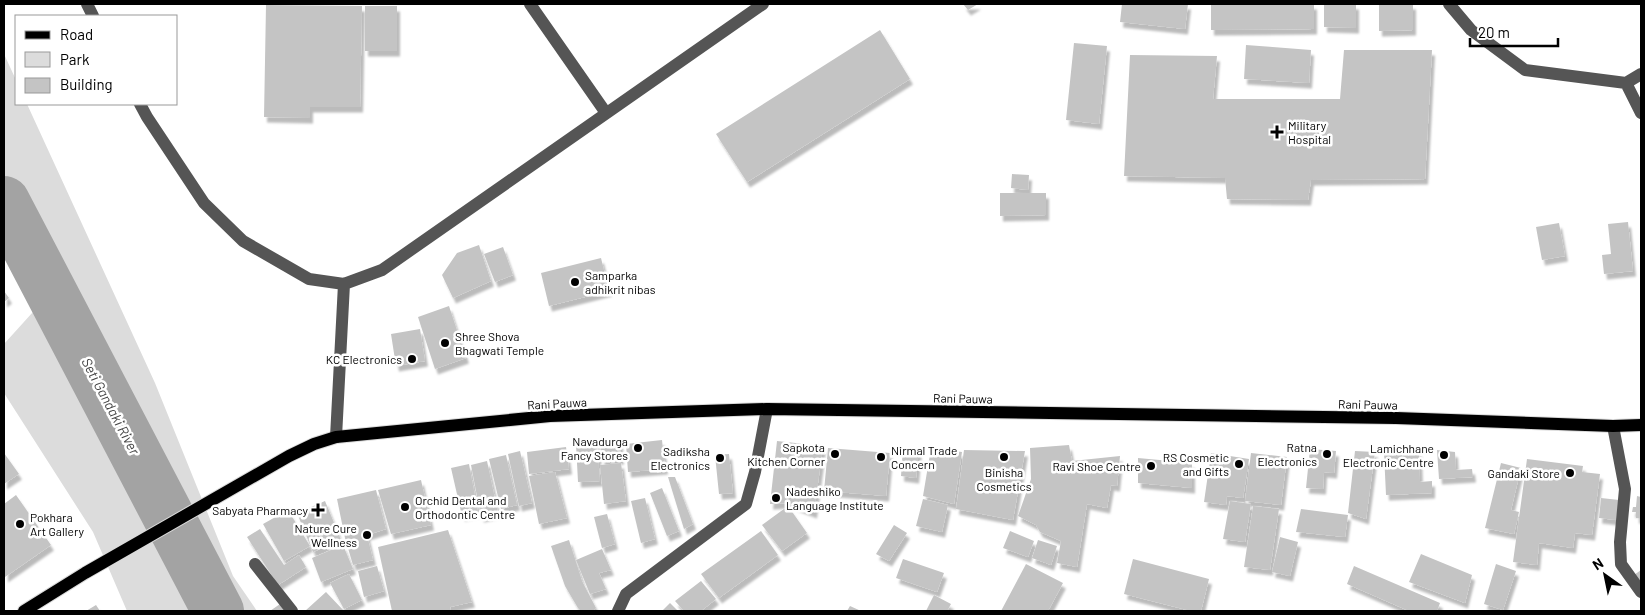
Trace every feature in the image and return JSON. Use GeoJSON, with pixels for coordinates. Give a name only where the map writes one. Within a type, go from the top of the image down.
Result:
{"type":"FeatureCollection","features":[{"type":"Feature","properties":{"kind":"main road","name":"Rani Pauwa"},"geometry":{"type":"LineString","coordinates":[[24,611],[85,573],[289,456],[314,444],[336,437],[550,416],[767,409],[1396,418],[1613,426],[1641,425]]}},
{"type":"Feature","properties":{"kind":"street"},"geometry":{"type":"LineString","coordinates":[[86,4],[92,15]]}},
{"type":"Feature","properties":{"kind":"street"},"geometry":{"type":"LineString","coordinates":[[530,4],[606,113]]}},
{"type":"Feature","properties":{"kind":"street"},"geometry":{"type":"LineString","coordinates":[[141,105],[204,203],[243,240],[309,279],[344,284],[382,270],[763,4]]}},
{"type":"Feature","properties":{"kind":"street"},"geometry":{"type":"LineString","coordinates":[[1449,4],[1471,30],[1525,70],[1626,83],[1641,74]]}},
{"type":"Feature","properties":{"kind":"street"},"geometry":{"type":"LineString","coordinates":[[1626,83],[1641,112]]}},
{"type":"Feature","properties":{"kind":"street"},"geometry":{"type":"LineString","coordinates":[[336,437],[344,284]]}},
{"type":"Feature","properties":{"kind":"street"},"geometry":{"type":"LineString","coordinates":[[618,611],[626,594],[746,504],[755,472],[767,409]]}},
{"type":"Feature","properties":{"kind":"street"},"geometry":{"type":"LineString","coordinates":[[1613,426],[1625,489],[1620,542],[1621,564],[1641,592]]}},
{"type":"Feature","properties":{"kind":"street"},"geometry":{"type":"LineString","coordinates":[[255,564],[292,611]]}},
{"type":"Feature","properties":{"kind":"green space"},"geometry":{"type":"Polygon","coordinates":[[[4,54],[15,78],[15,105],[27,105],[155,383],[233,576],[257,611],[127,611],[93,532],[4,393],[4,344],[42,302],[4,252],[4,54]]]}},
{"type":"Feature","properties":{"kind":"building"},"geometry":{"type":"Polygon","coordinates":[[[963,4],[978,4],[968,10],[963,4]]]}},
{"type":"Feature","properties":{"kind":"building"},"geometry":{"type":"Polygon","coordinates":[[[1122,4],[1188,4],[1185,29],[1120,22],[1122,4]]]}},
{"type":"Feature","properties":{"kind":"building"},"geometry":{"type":"Polygon","coordinates":[[[1211,4],[1314,4],[1314,29],[1211,30],[1211,4]]]}},
{"type":"Feature","properties":{"kind":"building"},"geometry":{"type":"Polygon","coordinates":[[[1324,4],[1356,4],[1356,28],[1324,27],[1324,4]]]}},
{"type":"Feature","properties":{"kind":"building"},"geometry":{"type":"Polygon","coordinates":[[[1379,4],[1413,4],[1413,30],[1379,31],[1379,4]]]}},
{"type":"Feature","properties":{"kind":"building"},"geometry":{"type":"Polygon","coordinates":[[[266,5],[362,6],[360,107],[310,107],[310,118],[264,117],[266,5]]]}},
{"type":"Feature","properties":{"kind":"building"},"geometry":{"type":"Polygon","coordinates":[[[365,6],[397,6],[397,51],[365,51],[365,6]]]}},
{"type":"Feature","properties":{"kind":"building"},"geometry":{"type":"Polygon","coordinates":[[[880,30],[910,79],[747,182],[716,134],[880,30]]]}},
{"type":"Feature","properties":{"kind":"building"},"geometry":{"type":"Polygon","coordinates":[[[1074,43],[1107,46],[1099,124],[1066,120],[1074,43]]]}},
{"type":"Feature","properties":{"kind":"building"},"geometry":{"type":"Polygon","coordinates":[[[1246,45],[1311,50],[1309,83],[1244,79],[1246,45]]]}},
{"type":"Feature","properties":{"kind":"building","name":"Military Hospital"},"geometry":{"type":"Polygon","coordinates":[[[1344,50],[1432,50],[1425,179],[1311,180],[1308,200],[1227,199],[1225,178],[1124,176],[1130,55],[1217,56],[1213,99],[1340,99],[1344,50]]]}},
{"type":"Feature","properties":{"kind":"building"},"geometry":{"type":"Polygon","coordinates":[[[1012,174],[1029,175],[1028,190],[1011,188],[1012,174]]]}},
{"type":"Feature","properties":{"kind":"building"},"geometry":{"type":"Polygon","coordinates":[[[1000,193],[1046,193],[1046,215],[1000,216],[1000,193]]]}},
{"type":"Feature","properties":{"kind":"building"},"geometry":{"type":"Polygon","coordinates":[[[1628,222],[1633,271],[1604,274],[1602,255],[1611,254],[1608,224],[1628,222]]]}},
{"type":"Feature","properties":{"kind":"building"},"geometry":{"type":"Polygon","coordinates":[[[1559,223],[1565,256],[1542,260],[1536,227],[1559,223]]]}},
{"type":"Feature","properties":{"kind":"building"},"geometry":{"type":"Polygon","coordinates":[[[479,245],[491,281],[453,298],[442,275],[457,253],[479,245]]]}},
{"type":"Feature","properties":{"kind":"building"},"geometry":{"type":"Polygon","coordinates":[[[503,247],[513,275],[495,282],[484,254],[503,247]]]}},
{"type":"Feature","properties":{"kind":"building","name":"Samparka adhikrit nibas"},"geometry":{"type":"Polygon","coordinates":[[[601,258],[609,291],[549,306],[541,273],[601,258]]]}},
{"type":"Feature","properties":{"kind":"building"},"geometry":{"type":"Polygon","coordinates":[[[4,291],[9,298],[4,302],[4,291]]]}},
{"type":"Feature","properties":{"kind":"building"},"geometry":{"type":"Polygon","coordinates":[[[449,306],[466,358],[435,369],[418,317],[449,306]]]}},
{"type":"Feature","properties":{"kind":"building"},"geometry":{"type":"Polygon","coordinates":[[[420,329],[425,361],[396,366],[391,334],[420,329]]]}},
{"type":"Feature","properties":{"kind":"building"},"geometry":{"type":"Polygon","coordinates":[[[662,440],[665,469],[628,472],[626,444],[662,440]]]}},
{"type":"Feature","properties":{"kind":"building"},"geometry":{"type":"Polygon","coordinates":[[[777,441],[823,446],[814,513],[788,503],[770,504],[777,441]]]}},
{"type":"Feature","properties":{"kind":"building"},"geometry":{"type":"Polygon","coordinates":[[[597,442],[600,481],[578,482],[576,444],[597,442]]]}},
{"type":"Feature","properties":{"kind":"building"},"geometry":{"type":"Polygon","coordinates":[[[620,442],[621,459],[602,461],[600,444],[620,442]]]}},
{"type":"Feature","properties":{"kind":"building"},"geometry":{"type":"Polygon","coordinates":[[[1069,445],[1072,461],[1120,456],[1117,486],[1111,485],[1107,508],[1087,504],[1077,567],[1057,563],[1061,541],[1040,532],[1036,525],[1018,516],[1031,479],[1030,448],[1069,445]]]}},
{"type":"Feature","properties":{"kind":"building"},"geometry":{"type":"Polygon","coordinates":[[[566,447],[569,469],[529,474],[527,452],[566,447]]]}},
{"type":"Feature","properties":{"kind":"building"},"geometry":{"type":"Polygon","coordinates":[[[903,447],[919,448],[916,478],[901,476],[903,447]]]}},
{"type":"Feature","properties":{"kind":"building"},"geometry":{"type":"Polygon","coordinates":[[[828,448],[890,453],[886,496],[824,491],[828,448]]]}},
{"type":"Feature","properties":{"kind":"building"},"geometry":{"type":"Polygon","coordinates":[[[931,448],[962,452],[954,504],[923,496],[931,448]]]}},
{"type":"Feature","properties":{"kind":"building"},"geometry":{"type":"Polygon","coordinates":[[[1310,449],[1336,451],[1334,473],[1324,472],[1323,489],[1306,488],[1310,449]]]}},
{"type":"Feature","properties":{"kind":"building"},"geometry":{"type":"Polygon","coordinates":[[[964,450],[1025,451],[1013,520],[956,509],[964,450]]]}},
{"type":"Feature","properties":{"kind":"building"},"geometry":{"type":"Polygon","coordinates":[[[1437,450],[1455,452],[1456,470],[1472,469],[1473,477],[1439,479],[1437,450]]]}},
{"type":"Feature","properties":{"kind":"building"},"geometry":{"type":"Polygon","coordinates":[[[520,451],[532,503],[519,506],[508,454],[520,451]]]}},
{"type":"Feature","properties":{"kind":"building"},"geometry":{"type":"Polygon","coordinates":[[[1355,451],[1375,452],[1366,519],[1348,513],[1355,451]]]}},
{"type":"Feature","properties":{"kind":"building"},"geometry":{"type":"Polygon","coordinates":[[[1419,451],[1420,482],[1432,481],[1432,493],[1386,495],[1384,453],[1419,451]]]}},
{"type":"Feature","properties":{"kind":"building"},"geometry":{"type":"Polygon","coordinates":[[[4,453],[19,474],[4,484],[4,453]]]}},
{"type":"Feature","properties":{"kind":"building"},"geometry":{"type":"Polygon","coordinates":[[[1211,453],[1249,459],[1243,498],[1227,496],[1226,505],[1204,502],[1211,453]]]}},
{"type":"Feature","properties":{"kind":"building"},"geometry":{"type":"Polygon","coordinates":[[[1251,453],[1287,457],[1281,505],[1245,501],[1251,453]]]}},
{"type":"Feature","properties":{"kind":"building"},"geometry":{"type":"Polygon","coordinates":[[[729,454],[733,493],[719,494],[715,455],[729,454]]]}},
{"type":"Feature","properties":{"kind":"building"},"geometry":{"type":"Polygon","coordinates":[[[506,455],[517,505],[501,509],[489,459],[506,455]]]}},
{"type":"Feature","properties":{"kind":"building"},"geometry":{"type":"Polygon","coordinates":[[[1138,458],[1192,463],[1192,488],[1138,483],[1138,458]]]}},
{"type":"Feature","properties":{"kind":"building"},"geometry":{"type":"Polygon","coordinates":[[[1527,459],[1583,466],[1582,472],[1600,474],[1592,535],[1575,533],[1573,548],[1539,543],[1537,565],[1513,562],[1527,459]]]}},
{"type":"Feature","properties":{"kind":"building"},"geometry":{"type":"Polygon","coordinates":[[[487,461],[498,513],[481,517],[471,465],[487,461]]]}},
{"type":"Feature","properties":{"kind":"building"},"geometry":{"type":"Polygon","coordinates":[[[621,463],[626,501],[604,504],[600,465],[621,463]]]}},
{"type":"Feature","properties":{"kind":"building"},"geometry":{"type":"Polygon","coordinates":[[[1501,463],[1521,468],[1511,510],[1519,512],[1514,534],[1485,528],[1501,463]]]}},
{"type":"Feature","properties":{"kind":"building"},"geometry":{"type":"Polygon","coordinates":[[[469,464],[478,512],[462,516],[451,468],[469,464]]]}},
{"type":"Feature","properties":{"kind":"building"},"geometry":{"type":"Polygon","coordinates":[[[555,472],[567,518],[539,524],[529,476],[555,472]]]}},
{"type":"Feature","properties":{"kind":"building"},"geometry":{"type":"Polygon","coordinates":[[[668,477],[675,477],[693,524],[684,529],[668,477]]]}},
{"type":"Feature","properties":{"kind":"building","name":"Orchid Dental and Orthodontic Centre"},"geometry":{"type":"Polygon","coordinates":[[[421,480],[431,525],[391,534],[378,490],[421,480]]]}},
{"type":"Feature","properties":{"kind":"building"},"geometry":{"type":"Polygon","coordinates":[[[662,488],[679,531],[667,536],[650,493],[662,488]]]}},
{"type":"Feature","properties":{"kind":"building"},"geometry":{"type":"Polygon","coordinates":[[[376,490],[386,529],[367,535],[373,560],[353,565],[337,499],[376,490]]]}},
{"type":"Feature","properties":{"kind":"building","name":"Pokhara Art Gallery"},"geometry":{"type":"Polygon","coordinates":[[[16,495],[51,545],[5,577],[4,504],[16,495]]]}},
{"type":"Feature","properties":{"kind":"building"},"geometry":{"type":"Polygon","coordinates":[[[1637,496],[1641,497],[1641,518],[1636,518],[1636,512],[1632,512],[1633,507],[1636,507],[1637,496]]]}},
{"type":"Feature","properties":{"kind":"building"},"geometry":{"type":"Polygon","coordinates":[[[645,498],[655,539],[641,543],[631,501],[645,498]]]}},
{"type":"Feature","properties":{"kind":"building"},"geometry":{"type":"Polygon","coordinates":[[[1601,498],[1619,500],[1616,520],[1599,518],[1601,498]]]}},
{"type":"Feature","properties":{"kind":"building"},"geometry":{"type":"Polygon","coordinates":[[[923,499],[948,505],[942,532],[916,526],[923,499]]]}},
{"type":"Feature","properties":{"kind":"building"},"geometry":{"type":"Polygon","coordinates":[[[325,501],[341,540],[313,552],[297,513],[325,501]]]}},
{"type":"Feature","properties":{"kind":"building"},"geometry":{"type":"Polygon","coordinates":[[[1230,501],[1251,504],[1245,542],[1223,539],[1230,501]]]}},
{"type":"Feature","properties":{"kind":"building"},"geometry":{"type":"Polygon","coordinates":[[[788,506],[807,533],[782,551],[762,525],[788,506]]]}},
{"type":"Feature","properties":{"kind":"building"},"geometry":{"type":"Polygon","coordinates":[[[1253,506],[1279,509],[1270,570],[1244,567],[1253,506]]]}},
{"type":"Feature","properties":{"kind":"building"},"geometry":{"type":"Polygon","coordinates":[[[1301,509],[1348,515],[1345,537],[1296,532],[1301,509]]]}},
{"type":"Feature","properties":{"kind":"building"},"geometry":{"type":"Polygon","coordinates":[[[288,510],[310,546],[284,561],[263,524],[288,510]]]}},
{"type":"Feature","properties":{"kind":"building"},"geometry":{"type":"Polygon","coordinates":[[[607,514],[615,544],[602,548],[594,517],[607,514]]]}},
{"type":"Feature","properties":{"kind":"building"},"geometry":{"type":"Polygon","coordinates":[[[894,525],[907,533],[889,561],[876,554],[894,525]]]}},
{"type":"Feature","properties":{"kind":"building"},"geometry":{"type":"Polygon","coordinates":[[[260,529],[284,565],[299,555],[306,567],[278,585],[247,537],[260,529]]]}},
{"type":"Feature","properties":{"kind":"building"},"geometry":{"type":"Polygon","coordinates":[[[448,530],[472,602],[450,607],[451,611],[392,611],[378,547],[448,530]]]}},
{"type":"Feature","properties":{"kind":"building"},"geometry":{"type":"Polygon","coordinates":[[[761,531],[778,555],[719,598],[701,574],[761,531]]]}},
{"type":"Feature","properties":{"kind":"building"},"geometry":{"type":"Polygon","coordinates":[[[1010,531],[1034,541],[1028,557],[1003,548],[1010,531]]]}},
{"type":"Feature","properties":{"kind":"building"},"geometry":{"type":"Polygon","coordinates":[[[1280,537],[1298,542],[1290,576],[1272,572],[1280,537]]]}},
{"type":"Feature","properties":{"kind":"building"},"geometry":{"type":"Polygon","coordinates":[[[569,540],[582,581],[596,608],[593,611],[581,611],[578,608],[565,586],[551,546],[569,540]]]}},
{"type":"Feature","properties":{"kind":"building"},"geometry":{"type":"Polygon","coordinates":[[[1038,540],[1057,546],[1051,565],[1032,558],[1038,540]]]}},
{"type":"Feature","properties":{"kind":"building"},"geometry":{"type":"Polygon","coordinates":[[[343,545],[353,569],[321,582],[312,558],[343,545]]]}},
{"type":"Feature","properties":{"kind":"building"},"geometry":{"type":"Polygon","coordinates":[[[602,549],[611,570],[599,573],[606,589],[590,594],[576,560],[602,549]]]}},
{"type":"Feature","properties":{"kind":"building"},"geometry":{"type":"Polygon","coordinates":[[[1421,554],[1472,575],[1465,603],[1409,582],[1421,554]]]}},
{"type":"Feature","properties":{"kind":"building"},"geometry":{"type":"Polygon","coordinates":[[[903,559],[944,573],[937,592],[896,578],[903,559]]]}},
{"type":"Feature","properties":{"kind":"building"},"geometry":{"type":"Polygon","coordinates":[[[1133,559],[1209,579],[1201,611],[1191,611],[1124,594],[1133,559]]]}},
{"type":"Feature","properties":{"kind":"building"},"geometry":{"type":"Polygon","coordinates":[[[1026,564],[1063,583],[1048,611],[1001,611],[1026,564]]]}},
{"type":"Feature","properties":{"kind":"building"},"geometry":{"type":"Polygon","coordinates":[[[1496,564],[1516,571],[1503,610],[1484,604],[1496,564]]]}},
{"type":"Feature","properties":{"kind":"building"},"geometry":{"type":"Polygon","coordinates":[[[377,566],[384,591],[364,597],[358,571],[377,566]]]}},
{"type":"Feature","properties":{"kind":"building"},"geometry":{"type":"Polygon","coordinates":[[[1354,566],[1440,603],[1437,611],[1409,611],[1347,584],[1354,566]]]}},
{"type":"Feature","properties":{"kind":"building"},"geometry":{"type":"Polygon","coordinates":[[[1641,570],[1641,585],[1634,575],[1641,570]]]}},
{"type":"Feature","properties":{"kind":"building"},"geometry":{"type":"Polygon","coordinates":[[[349,574],[362,600],[344,609],[330,583],[349,574]]]}},
{"type":"Feature","properties":{"kind":"building"},"geometry":{"type":"Polygon","coordinates":[[[701,581],[716,599],[701,611],[684,611],[675,601],[701,581]]]}},
{"type":"Feature","properties":{"kind":"building"},"geometry":{"type":"Polygon","coordinates":[[[326,592],[344,611],[305,611],[326,592]]]}},
{"type":"Feature","properties":{"kind":"building"},"geometry":{"type":"Polygon","coordinates":[[[934,595],[951,604],[947,611],[926,611],[934,595]]]}},
{"type":"Feature","properties":{"kind":"building"},"geometry":{"type":"Polygon","coordinates":[[[670,603],[678,611],[662,611],[670,603]]]}},
{"type":"Feature","properties":{"kind":"building"},"geometry":{"type":"Polygon","coordinates":[[[280,604],[285,611],[270,611],[280,604]]]}},
{"type":"Feature","properties":{"kind":"building"},"geometry":{"type":"Polygon","coordinates":[[[96,605],[100,611],[86,611],[96,605]]]}},
{"type":"Feature","properties":{"kind":"building"},"geometry":{"type":"Polygon","coordinates":[[[850,606],[861,611],[847,611],[850,606]]]}},
{"type":"Feature","properties":{"kind":"waterway","name":"Seti Gandaki River"},"geometry":{"type":"LineString","coordinates":[[4,202],[218,611]]}},
{"type":"Feature","properties":{"kind":"place","name":"Military Hospital"},"geometry":{"type":"Point","coordinates":[1277,132]}},
{"type":"Feature","properties":{"kind":"place","name":"Samparka adhikrit nibas"},"geometry":{"type":"Point","coordinates":[575,282]}},
{"type":"Feature","properties":{"kind":"place","name":"Shree Shova Bhagwati Temple"},"geometry":{"type":"Point","coordinates":[445,343]}},
{"type":"Feature","properties":{"kind":"place","name":"KC Electronics"},"geometry":{"type":"Point","coordinates":[412,359]}},
{"type":"Feature","properties":{"kind":"place","name":"Navadurga Fancy Stores"},"geometry":{"type":"Point","coordinates":[638,448]}},
{"type":"Feature","properties":{"kind":"place","name":"Sapkota Kitchen Corner"},"geometry":{"type":"Point","coordinates":[835,454]}},
{"type":"Feature","properties":{"kind":"place","name":"Ratna Electronics"},"geometry":{"type":"Point","coordinates":[1327,454]}},
{"type":"Feature","properties":{"kind":"place","name":"Lamichhane Electronic Centre"},"geometry":{"type":"Point","coordinates":[1444,455]}},
{"type":"Feature","properties":{"kind":"place","name":"Nirmal Trade Concern"},"geometry":{"type":"Point","coordinates":[881,457]}},
{"type":"Feature","properties":{"kind":"place","name":"Binisha Cosmetics"},"geometry":{"type":"Point","coordinates":[1004,457]}},
{"type":"Feature","properties":{"kind":"place","name":"Sadiksha Electronics"},"geometry":{"type":"Point","coordinates":[720,458]}},
{"type":"Feature","properties":{"kind":"place","name":"RS Cosmetic and Gifts"},"geometry":{"type":"Point","coordinates":[1239,464]}},
{"type":"Feature","properties":{"kind":"place","name":"Ravi Shoe Centre"},"geometry":{"type":"Point","coordinates":[1151,466]}},
{"type":"Feature","properties":{"kind":"place","name":"Gandaki Store"},"geometry":{"type":"Point","coordinates":[1570,473]}},
{"type":"Feature","properties":{"kind":"place","name":"Nadeshiko Language Institute"},"geometry":{"type":"Point","coordinates":[776,498]}},
{"type":"Feature","properties":{"kind":"place","name":"Orchid Dental and Orthodontic Centre"},"geometry":{"type":"Point","coordinates":[405,507]}},
{"type":"Feature","properties":{"kind":"place","name":"Sabyata Pharmacy"},"geometry":{"type":"Point","coordinates":[318,510]}},
{"type":"Feature","properties":{"kind":"place","name":"Pokhara Art Gallery"},"geometry":{"type":"Point","coordinates":[20,524]}},
{"type":"Feature","properties":{"kind":"place","name":"Nature Cure Wellness"},"geometry":{"type":"Point","coordinates":[367,535]}}]}
